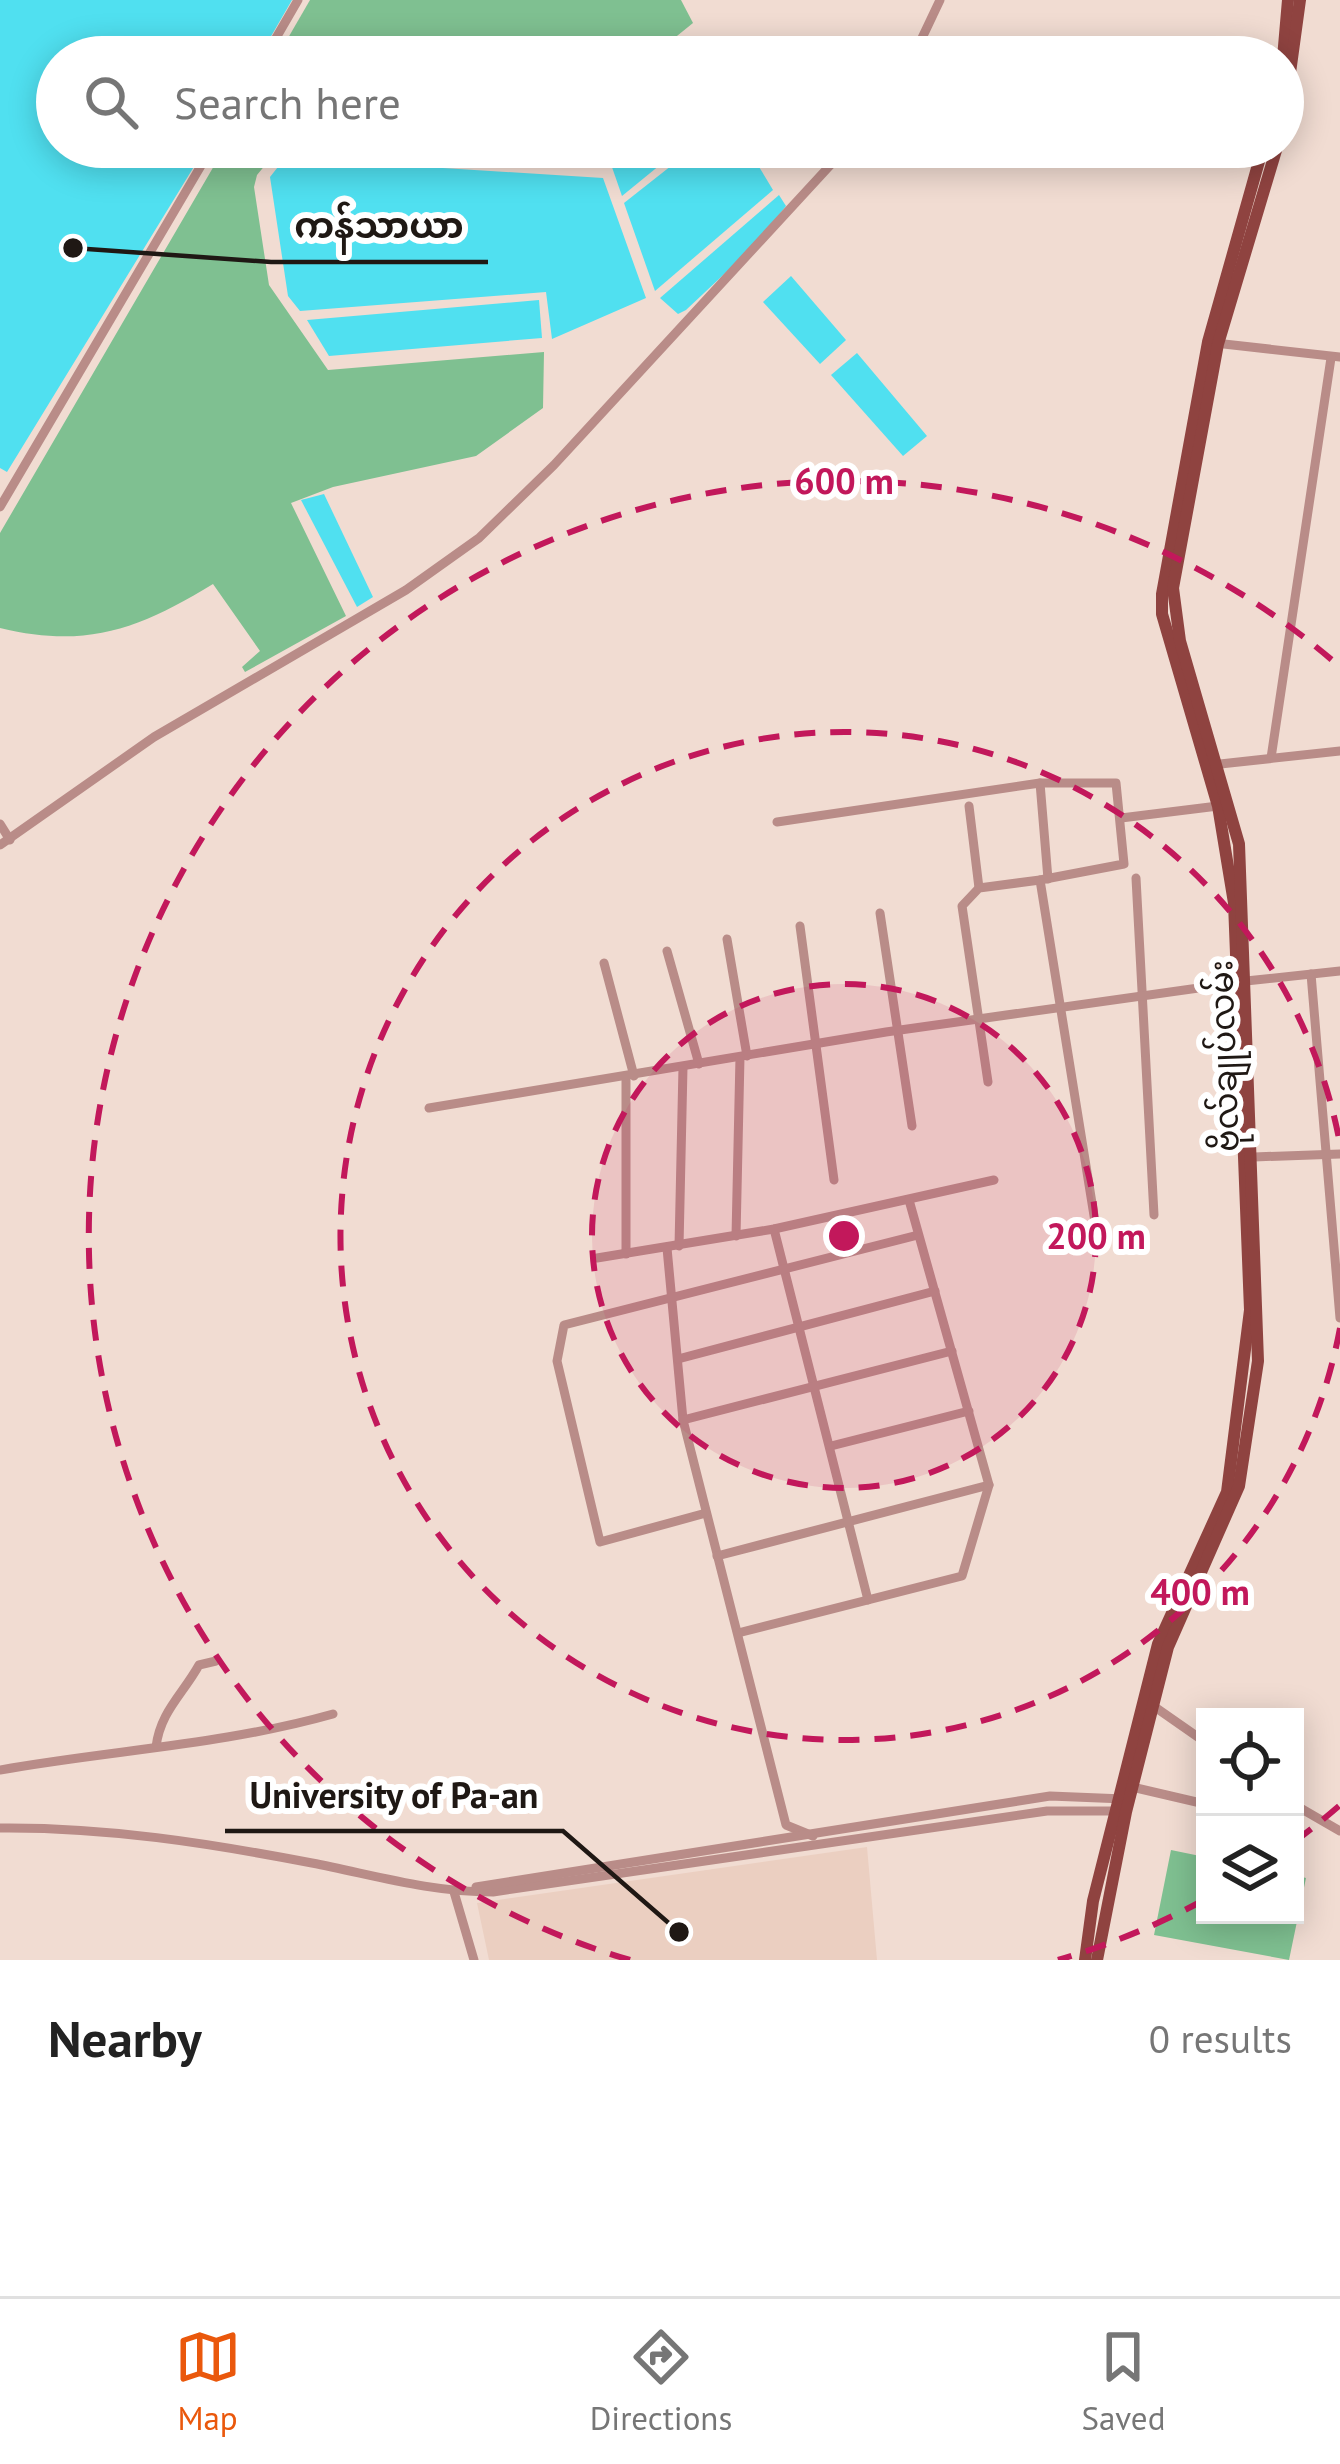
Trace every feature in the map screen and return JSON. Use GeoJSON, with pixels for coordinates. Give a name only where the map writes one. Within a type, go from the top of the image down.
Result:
{"type":"FeatureCollection","features":[{"type":"Feature","properties":{"kind":"main road"},"geometry":{"type":"LineString","coordinates":[[1285,36],[1288,0]]}},
{"type":"Feature","properties":{"kind":"main road"},"geometry":{"type":"LineString","coordinates":[[1295,36],[1300,0]]}},
{"type":"Feature","properties":{"kind":"main road","name":"ဗိုလ်ချုပ်လမ်း"},"geometry":{"type":"LineString","coordinates":[[1097,1960],[1124,1802],[1168,1647],[1225,1528],[1239,1486],[1258,1361],[1254,1157],[1234,903],[1211,765],[1180,641],[1174,588],[1213,343],[1258,168]]}},
{"type":"Feature","properties":{"kind":"main road","name":"ဗိုလ်ချုပ်လမ်း"},"geometry":{"type":"LineString","coordinates":[[1213,343],[1269,168]]}},
{"type":"Feature","properties":{"kind":"main road","name":"ဗိုလ်ချုပ်လမ်း"},"geometry":{"type":"LineString","coordinates":[[1085,1960],[1158,1644],[1226,1492],[1239,1418],[1250,1310],[1239,844],[1211,765]]}},
{"type":"Feature","properties":{"kind":"street"},"geometry":{"type":"LineString","coordinates":[[277,36],[298,0]]}},
{"type":"Feature","properties":{"kind":"street"},"geometry":{"type":"LineString","coordinates":[[923,36],[940,0]]}},
{"type":"Feature","properties":{"kind":"street"},"geometry":{"type":"LineString","coordinates":[[1,502],[200,168]]}},
{"type":"Feature","properties":{"kind":"street"},"geometry":{"type":"LineString","coordinates":[[0,824],[5,842],[154,737],[406,590],[479,538],[554,465],[828,168]]}},
{"type":"Feature","properties":{"kind":"street"},"geometry":{"type":"LineString","coordinates":[[1213,343],[1335,358],[1271,758]]}},
{"type":"Feature","properties":{"kind":"street"},"geometry":{"type":"LineString","coordinates":[[1211,765],[1340,751]]}},
{"type":"Feature","properties":{"kind":"street"},"geometry":{"type":"LineString","coordinates":[[777,822],[1040,783],[1112,781],[1124,864],[979,888],[962,906],[988,1082]]}},
{"type":"Feature","properties":{"kind":"street"},"geometry":{"type":"LineString","coordinates":[[1040,783],[1044,880],[1059,1006],[1096,1228]]}},
{"type":"Feature","properties":{"kind":"street"},"geometry":{"type":"LineString","coordinates":[[969,806],[979,888]]}},
{"type":"Feature","properties":{"kind":"street"},"geometry":{"type":"LineString","coordinates":[[1120,818],[1218,806]]}},
{"type":"Feature","properties":{"kind":"street"},"geometry":{"type":"LineString","coordinates":[[1136,878],[1154,1215]]}},
{"type":"Feature","properties":{"kind":"street"},"geometry":{"type":"LineString","coordinates":[[880,913],[912,1126]]}},
{"type":"Feature","properties":{"kind":"street"},"geometry":{"type":"LineString","coordinates":[[800,926],[834,1180]]}},
{"type":"Feature","properties":{"kind":"street"},"geometry":{"type":"LineString","coordinates":[[728,939],[743,1057],[736,1236]]}},
{"type":"Feature","properties":{"kind":"street"},"geometry":{"type":"LineString","coordinates":[[667,951],[699,1064]]}},
{"type":"Feature","properties":{"kind":"street"},"geometry":{"type":"LineString","coordinates":[[604,963],[630,1076],[626,1254]]}},
{"type":"Feature","properties":{"kind":"street"},"geometry":{"type":"LineString","coordinates":[[429,1108],[977,1018],[1340,971]]}},
{"type":"Feature","properties":{"kind":"street"},"geometry":{"type":"LineString","coordinates":[[1311,974],[1340,1318]]}},
{"type":"Feature","properties":{"kind":"street"},"geometry":{"type":"LineString","coordinates":[[683,1067],[673,1247],[683,1420],[786,1825],[813,1836]]}},
{"type":"Feature","properties":{"kind":"street"},"geometry":{"type":"LineString","coordinates":[[1254,1157],[1340,1154]]}},
{"type":"Feature","properties":{"kind":"street"},"geometry":{"type":"LineString","coordinates":[[597,1258],[775,1229],[994,1180]]}},
{"type":"Feature","properties":{"kind":"street"},"geometry":{"type":"LineString","coordinates":[[738,1633],[962,1576],[989,1485],[909,1200]]}},
{"type":"Feature","properties":{"kind":"street"},"geometry":{"type":"LineString","coordinates":[[775,1229],[868,1600]]}},
{"type":"Feature","properties":{"kind":"street"},"geometry":{"type":"LineString","coordinates":[[706,1514],[600,1542],[557,1360],[564,1325],[918,1235]]}},
{"type":"Feature","properties":{"kind":"street"},"geometry":{"type":"LineString","coordinates":[[678,1359],[935,1291]]}},
{"type":"Feature","properties":{"kind":"street"},"geometry":{"type":"LineString","coordinates":[[683,1420],[952,1351]]}},
{"type":"Feature","properties":{"kind":"street"},"geometry":{"type":"LineString","coordinates":[[831,1446],[969,1411]]}},
{"type":"Feature","properties":{"kind":"street"},"geometry":{"type":"LineString","coordinates":[[717,1556],[989,1485]]}},
{"type":"Feature","properties":{"kind":"street"},"geometry":{"type":"LineString","coordinates":[[156,1747],[159,1724],[171,1704],[199,1664],[216,1661]]}},
{"type":"Feature","properties":{"kind":"street"},"geometry":{"type":"LineString","coordinates":[[1152,1705],[1196,1736]]}},
{"type":"Feature","properties":{"kind":"street"},"geometry":{"type":"LineString","coordinates":[[0,1770],[156,1747],[184,1748],[333,1714]]}},
{"type":"Feature","properties":{"kind":"street"},"geometry":{"type":"LineString","coordinates":[[556,1878],[1050,1796],[1196,1804]]}},
{"type":"Feature","properties":{"kind":"street"},"geometry":{"type":"LineString","coordinates":[[0,1828],[136,1833],[454,1892],[898,1836],[1124,1802]]}},
{"type":"Feature","properties":{"kind":"street"},"geometry":{"type":"LineString","coordinates":[[1304,1809],[1340,1831]]}},
{"type":"Feature","properties":{"kind":"street"},"geometry":{"type":"LineString","coordinates":[[963,1811],[965,1824]]}},
{"type":"Feature","properties":{"kind":"street"},"geometry":{"type":"LineString","coordinates":[[896,1823],[898,1836]]}},
{"type":"Feature","properties":{"kind":"street"},"geometry":{"type":"LineString","coordinates":[[454,1892],[474,1960]]}},
{"type":"Feature","properties":{"kind":"shaded area"},"geometry":{"type":"Polygon","coordinates":[[[867,1847],[877,1960],[489,1960],[477,1903],[867,1847]]]}},
{"type":"Feature","properties":{"kind":"green space"},"geometry":{"type":"Polygon","coordinates":[[[310,0],[681,0],[693,23],[677,36],[289,36],[310,0]]]}},
{"type":"Feature","properties":{"kind":"green space"},"geometry":{"type":"Polygon","coordinates":[[[213,168],[263,168],[254,187],[269,285],[328,370],[544,352],[543,408],[476,456],[333,487],[291,503],[346,616],[245,672],[242,667],[260,651],[213,584],[161,613],[111,631],[60,636],[0,628],[0,533],[213,168]]]}},
{"type":"Feature","properties":{"kind":"green space"},"geometry":{"type":"Polygon","coordinates":[[[1171,1850],[1196,1855],[1196,1924],[1296,1924],[1289,1960],[1154,1935],[1171,1850]]]}},
{"type":"Feature","properties":{"kind":"water"},"geometry":{"type":"Polygon","coordinates":[[[0,0],[292,0],[271,36],[36,36],[36,168],[193,168],[7,472],[0,468],[0,0]]]}},
{"type":"Feature","properties":{"kind":"water"},"geometry":{"type":"Polygon","coordinates":[[[277,168],[444,168],[603,178],[646,298],[552,339],[546,292],[300,311],[288,296],[270,177],[277,168]]]}},
{"type":"Feature","properties":{"kind":"water"},"geometry":{"type":"Polygon","coordinates":[[[612,168],[656,168],[622,196],[612,168]]]}},
{"type":"Feature","properties":{"kind":"water"},"geometry":{"type":"Polygon","coordinates":[[[668,168],[760,168],[773,190],[655,291],[624,203],[668,168]]]}},
{"type":"Feature","properties":{"kind":"water"},"geometry":{"type":"Polygon","coordinates":[[[779,195],[786,206],[754,246],[686,310],[678,314],[660,298],[779,195]]]}},
{"type":"Feature","properties":{"kind":"water"},"geometry":{"type":"Polygon","coordinates":[[[791,276],[846,340],[820,364],[763,302],[791,276]]]}},
{"type":"Feature","properties":{"kind":"water"},"geometry":{"type":"Polygon","coordinates":[[[539,300],[542,338],[329,356],[307,320],[539,300]]]}},
{"type":"Feature","properties":{"kind":"water"},"geometry":{"type":"Polygon","coordinates":[[[857,353],[927,436],[903,456],[831,375],[857,353]]]}},
{"type":"Feature","properties":{"kind":"water"},"geometry":{"type":"Polygon","coordinates":[[[324,494],[373,597],[357,607],[301,500],[324,494]]]}},
{"type":"Feature","properties":{"kind":"place","name":"ကန်သာယာ"},"geometry":{"type":"Point","coordinates":[73,248]}},
{"type":"Feature","properties":{"kind":"place","name":"University of Pa-an"},"geometry":{"type":"Point","coordinates":[679,1932]}}]}
